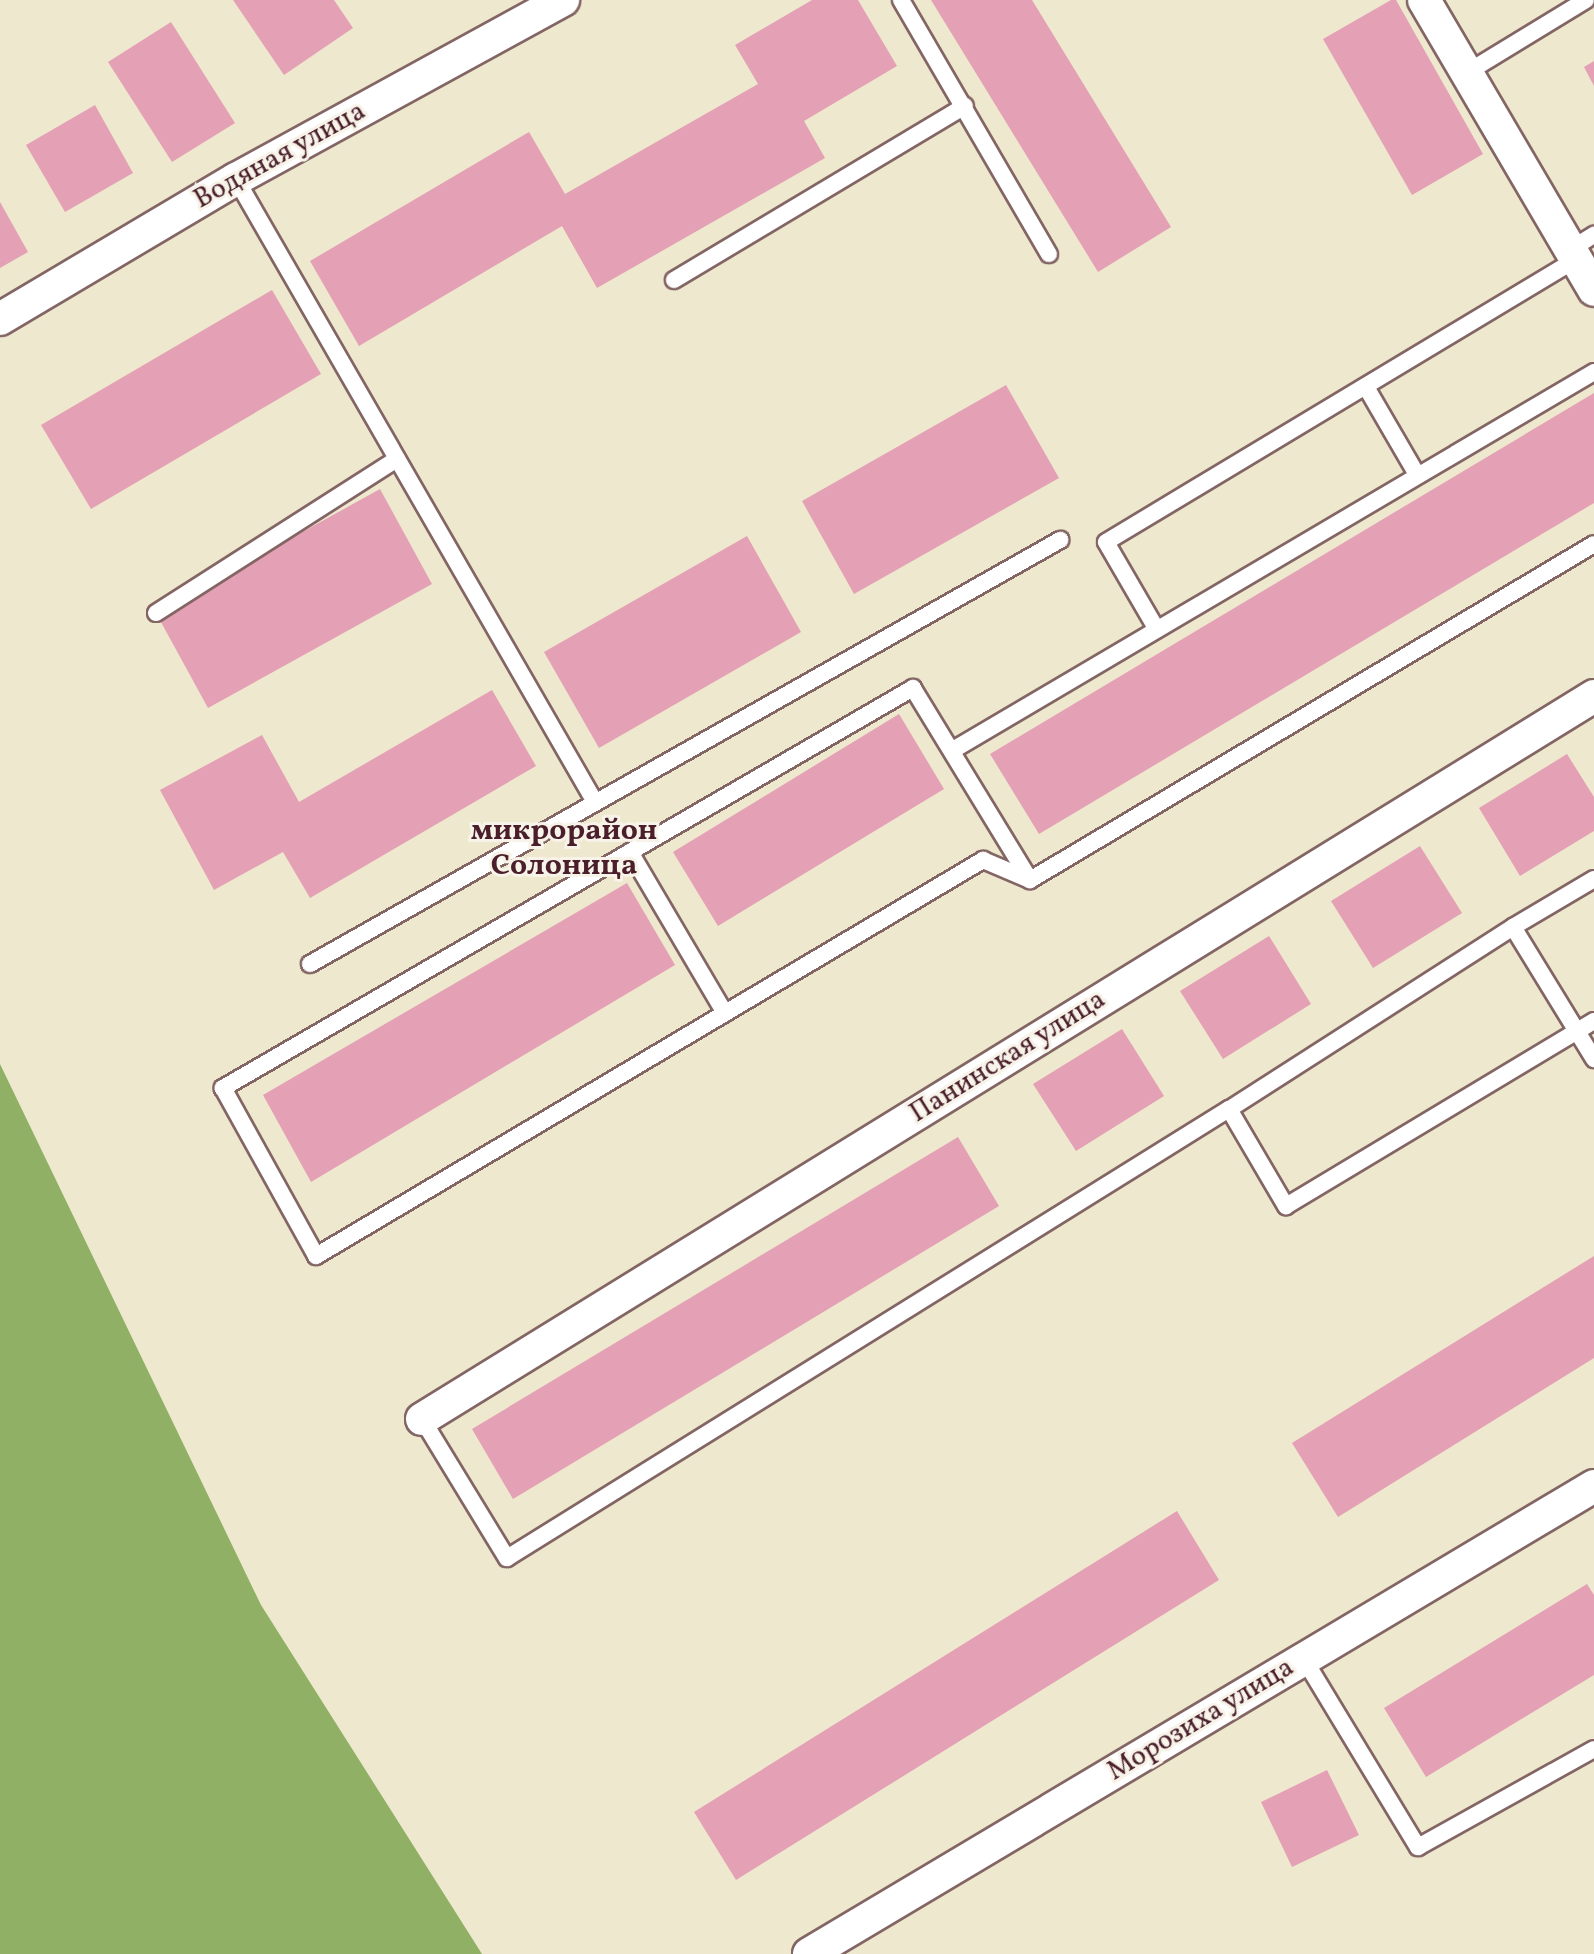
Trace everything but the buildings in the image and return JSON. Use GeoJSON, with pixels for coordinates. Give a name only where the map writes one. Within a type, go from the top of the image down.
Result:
{"type":"FeatureCollection","features":[{"type":"Feature","properties":{"kind":"street","name":"Водяная улица"},"geometry":{"type":"LineString","coordinates":[[0,319],[236,179],[563,0]]}},
{"type":"Feature","properties":{"kind":"street"},"geometry":{"type":"LineString","coordinates":[[1424,0],[1579,249],[1594,290]]}},
{"type":"Feature","properties":{"kind":"street","name":"Панинская улица"},"geometry":{"type":"LineString","coordinates":[[422,1419],[1594,696]]}},
{"type":"Feature","properties":{"kind":"street","name":"Морозиха улица"},"geometry":{"type":"LineString","coordinates":[[809,1954],[1594,1486]]}},
{"type":"Feature","properties":{"kind":"lane"},"geometry":{"type":"LineString","coordinates":[[901,0],[1049,254]]}},
{"type":"Feature","properties":{"kind":"lane"},"geometry":{"type":"LineString","coordinates":[[1468,72],[1586,0]]}},
{"type":"Feature","properties":{"kind":"lane"},"geometry":{"type":"LineString","coordinates":[[674,280],[965,106]]}},
{"type":"Feature","properties":{"kind":"lane"},"geometry":{"type":"LineString","coordinates":[[236,179],[595,802]]}},
{"type":"Feature","properties":{"kind":"lane"},"geometry":{"type":"LineString","coordinates":[[1156,628],[1106,542],[1366,387],[1579,249]]}},
{"type":"Feature","properties":{"kind":"lane"},"geometry":{"type":"LineString","coordinates":[[953,750],[1416,473],[1594,372]]}},
{"type":"Feature","properties":{"kind":"lane"},"geometry":{"type":"LineString","coordinates":[[1366,387],[1416,473]]}},
{"type":"Feature","properties":{"kind":"lane"},"geometry":{"type":"LineString","coordinates":[[156,613],[397,459]]}},
{"type":"Feature","properties":{"kind":"lane"},"geometry":{"type":"LineString","coordinates":[[310,964],[1060,540]]}},
{"type":"Feature","properties":{"kind":"lane"},"geometry":{"type":"LineString","coordinates":[[1030,880],[1594,544]]}},
{"type":"Feature","properties":{"kind":"lane"},"geometry":{"type":"LineString","coordinates":[[913,688],[1030,880],[983,860],[316,1256],[223,1088],[913,688]]}},
{"type":"Feature","properties":{"kind":"lane"},"geometry":{"type":"LineString","coordinates":[[630,852],[725,1013]]}},
{"type":"Feature","properties":{"kind":"lane"},"geometry":{"type":"LineString","coordinates":[[422,1419],[507,1558],[1594,879]]}},
{"type":"Feature","properties":{"kind":"lane"},"geometry":{"type":"LineString","coordinates":[[1513,927],[1594,1059]]}},
{"type":"Feature","properties":{"kind":"lane"},"geometry":{"type":"LineString","coordinates":[[1229,1109],[1286,1206],[1594,1021]]}},
{"type":"Feature","properties":{"kind":"lane"},"geometry":{"type":"LineString","coordinates":[[1304,1659],[1418,1847],[1594,1749]]}},
{"type":"Feature","properties":{"kind":"green space"},"geometry":{"type":"Polygon","coordinates":[[[0,1064],[261,1605],[482,1954],[0,1954],[0,1064]]]}},
{"type":"Feature","properties":{"kind":"district","name":"микрорайон Солоница"},"geometry":{"type":"Point","coordinates":[564,848]}}]}
